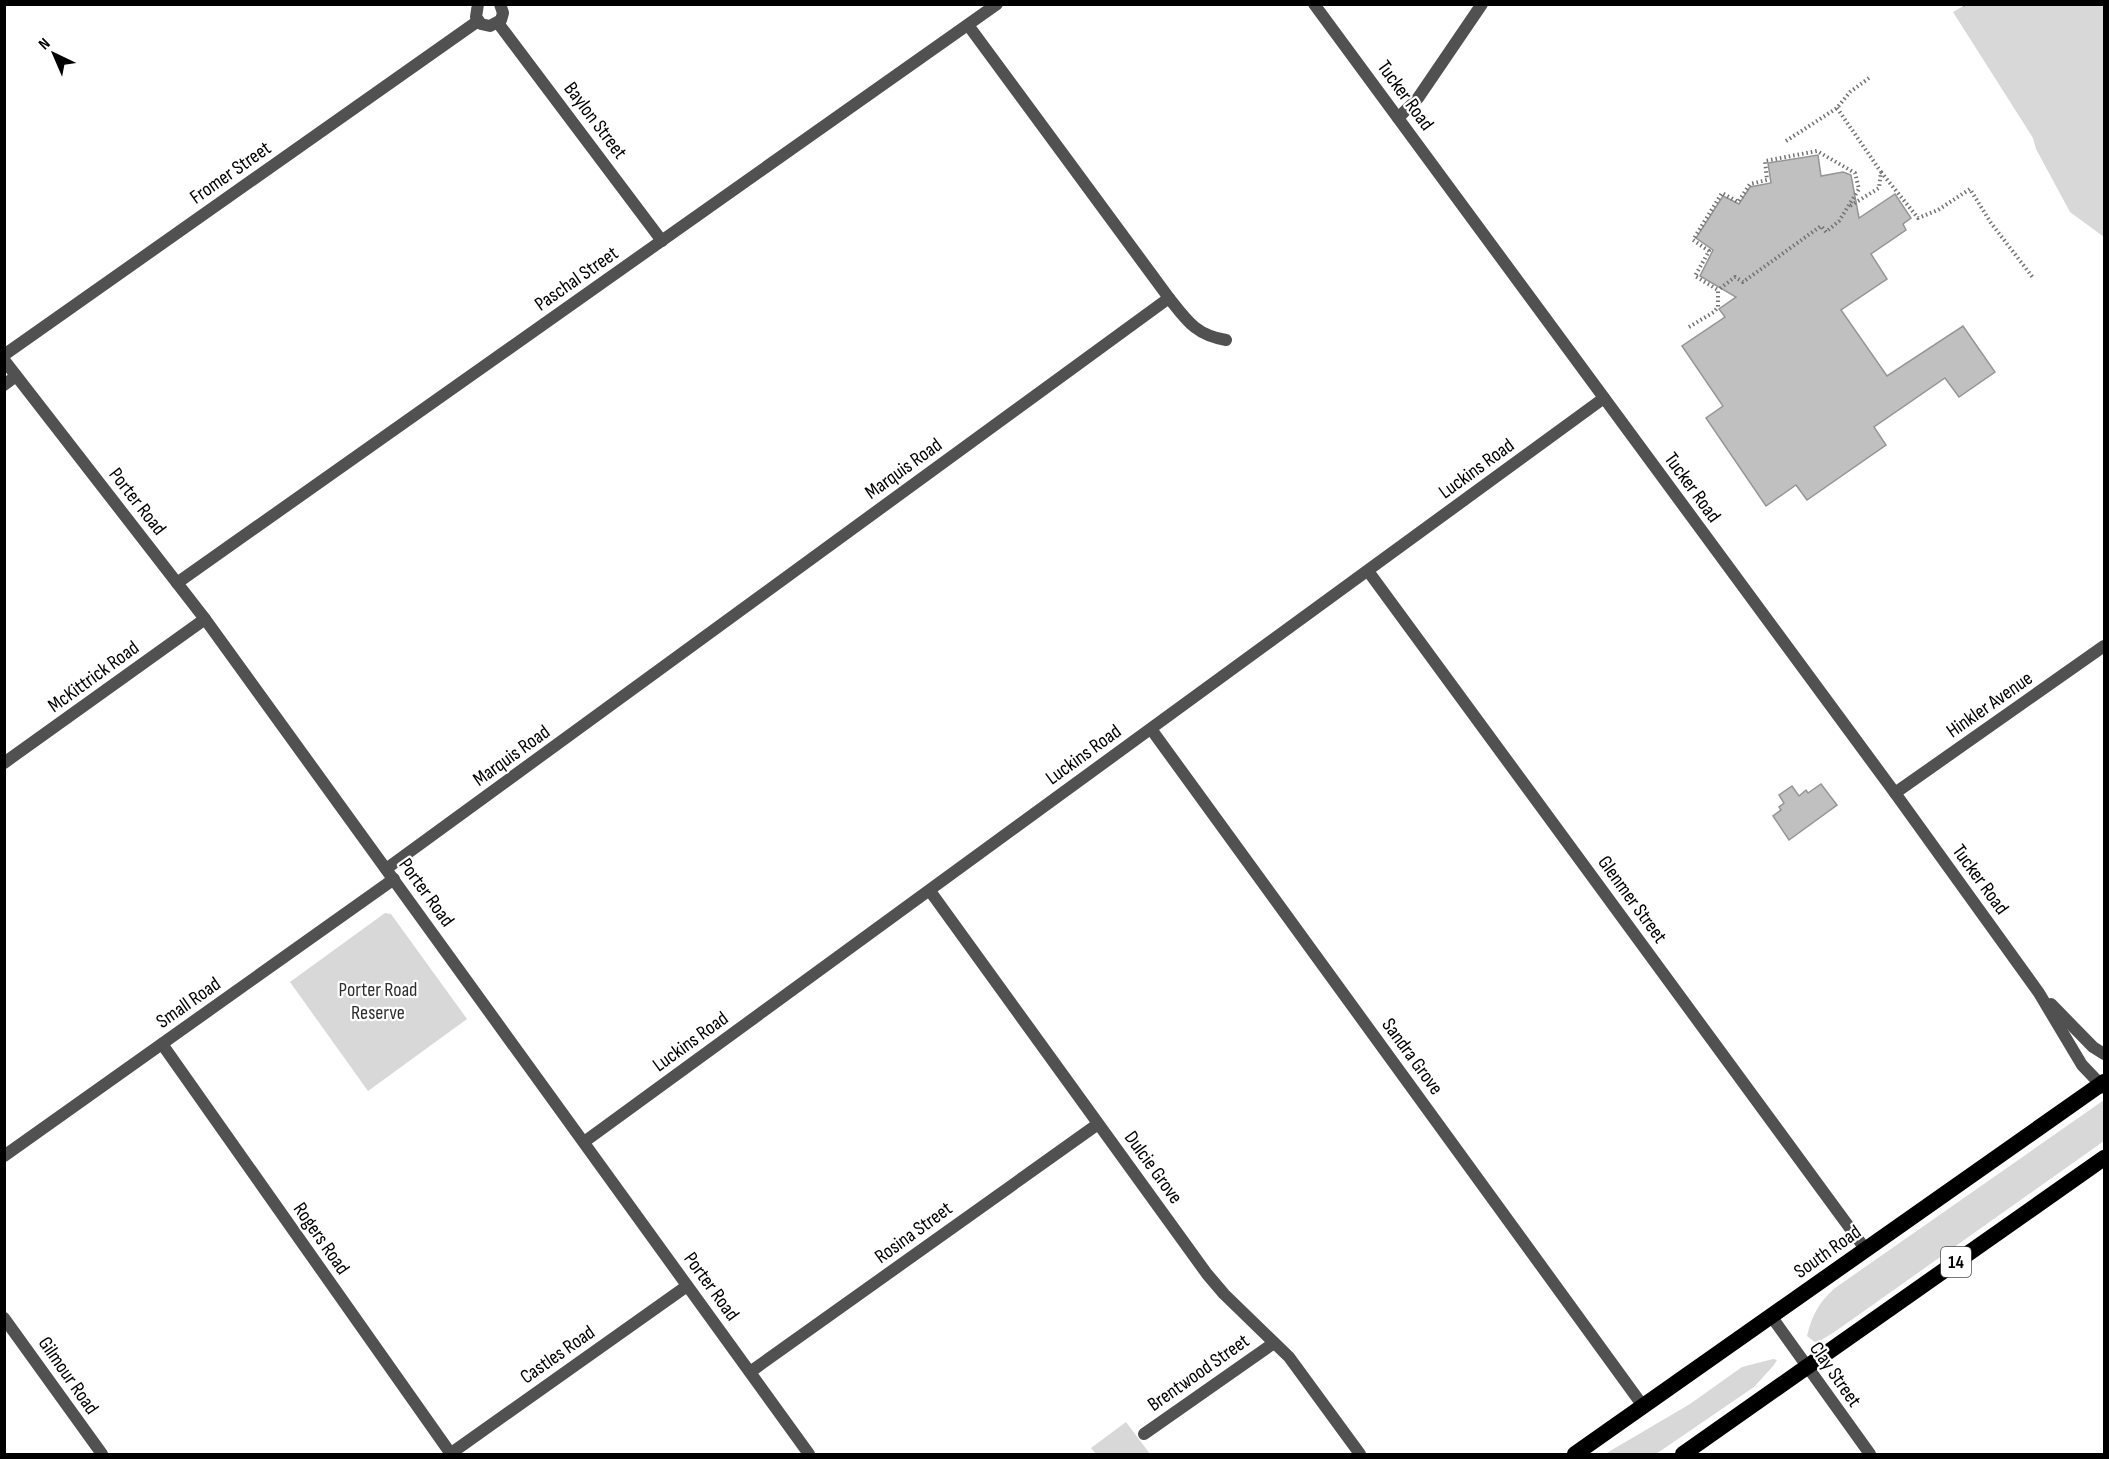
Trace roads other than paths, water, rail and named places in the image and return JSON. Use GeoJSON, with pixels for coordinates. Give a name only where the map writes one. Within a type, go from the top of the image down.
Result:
{"type":"FeatureCollection","features":[{"type":"Feature","properties":{"kind":"highway","name":"South Road"},"geometry":{"type":"LineString","coordinates":[[1575,1455],[2103,1085]]}},
{"type":"Feature","properties":{"kind":"highway","name":"14"},"geometry":{"type":"LineString","coordinates":[[1683,1455],[2104,1158]]}},
{"type":"Feature","properties":{"kind":"street"},"geometry":{"type":"LineString","coordinates":[[478,4],[476,13],[478,21],[490,26],[498,23],[502,17],[501,5]]}},
{"type":"Feature","properties":{"kind":"street","name":"Paschal Street"},"geometry":{"type":"LineString","coordinates":[[177,583],[997,4]]}},
{"type":"Feature","properties":{"kind":"street","name":"Tucker Road"},"geometry":{"type":"LineString","coordinates":[[1314,4],[1895,793],[2039,993],[2077,1058],[2103,1085]]}},
{"type":"Feature","properties":{"kind":"street"},"geometry":{"type":"LineString","coordinates":[[1398,118],[1418,98],[1482,4]]}},
{"type":"Feature","properties":{"kind":"street","name":"Fromer Street"},"geometry":{"type":"LineString","coordinates":[[4,355],[478,21]]}},
{"type":"Feature","properties":{"kind":"street","name":"Baylon Street"},"geometry":{"type":"LineString","coordinates":[[498,23],[662,241]]}},
{"type":"Feature","properties":{"kind":"street"},"geometry":{"type":"LineString","coordinates":[[968,25],[1169,298],[1194,328],[1212,338],[1226,340]]}},
{"type":"Feature","properties":{"kind":"street","name":"Marquis Road"},"geometry":{"type":"LineString","coordinates":[[390,874],[1169,298]]}},
{"type":"Feature","properties":{"kind":"street","name":"Porter Road"},"geometry":{"type":"LineString","coordinates":[[4,360],[205,619],[809,1455]]}},
{"type":"Feature","properties":{"kind":"street"},"geometry":{"type":"LineString","coordinates":[[4,385],[16,376]]}},
{"type":"Feature","properties":{"kind":"street","name":"Luckins Road"},"geometry":{"type":"LineString","coordinates":[[584,1142],[1604,398]]}},
{"type":"Feature","properties":{"kind":"street","name":"Glenmer Street"},"geometry":{"type":"LineString","coordinates":[[1368,571],[1866,1250]]}},
{"type":"Feature","properties":{"kind":"street","name":"McKittrick Road"},"geometry":{"type":"LineString","coordinates":[[4,763],[205,619]]}},
{"type":"Feature","properties":{"kind":"street","name":"Hinkler Avenue"},"geometry":{"type":"LineString","coordinates":[[1895,793],[2104,646]]}},
{"type":"Feature","properties":{"kind":"street","name":"Sandra Grove"},"geometry":{"type":"LineString","coordinates":[[1151,729],[1643,1406]]}},
{"type":"Feature","properties":{"kind":"street","name":"Small Road"},"geometry":{"type":"LineString","coordinates":[[4,1156],[162,1044],[390,874]]}},
{"type":"Feature","properties":{"kind":"street","name":"Dulcie Grove"},"geometry":{"type":"LineString","coordinates":[[930,891],[1215,1284],[1304,1375],[1360,1455]]}},
{"type":"Feature","properties":{"kind":"street","name":"Tucker Road"},"geometry":{"type":"LineString","coordinates":[[2039,993],[2093,1047],[2104,1054]]}},
{"type":"Feature","properties":{"kind":"street","name":"Rogers Road"},"geometry":{"type":"LineString","coordinates":[[162,1044],[450,1454]]}},
{"type":"Feature","properties":{"kind":"street","name":"Rosina Street"},"geometry":{"type":"LineString","coordinates":[[750,1372],[1098,1124]]}},
{"type":"Feature","properties":{"kind":"street","name":"Castles Road"},"geometry":{"type":"LineString","coordinates":[[450,1454],[687,1286]]}},
{"type":"Feature","properties":{"kind":"street","name":"Clay Street"},"geometry":{"type":"LineString","coordinates":[[1771,1316],[1870,1455]]}},
{"type":"Feature","properties":{"kind":"street","name":"Gilmour Road"},"geometry":{"type":"LineString","coordinates":[[4,1318],[102,1455]]}},
{"type":"Feature","properties":{"kind":"street","name":"Brentwood Street"},"geometry":{"type":"LineString","coordinates":[[1144,1434],[1274,1343]]}},
{"type":"Feature","properties":{"kind":"park label","name":"Porter Road Reserve"},"geometry":{"type":"Point","coordinates":[378,1000]}}]}
